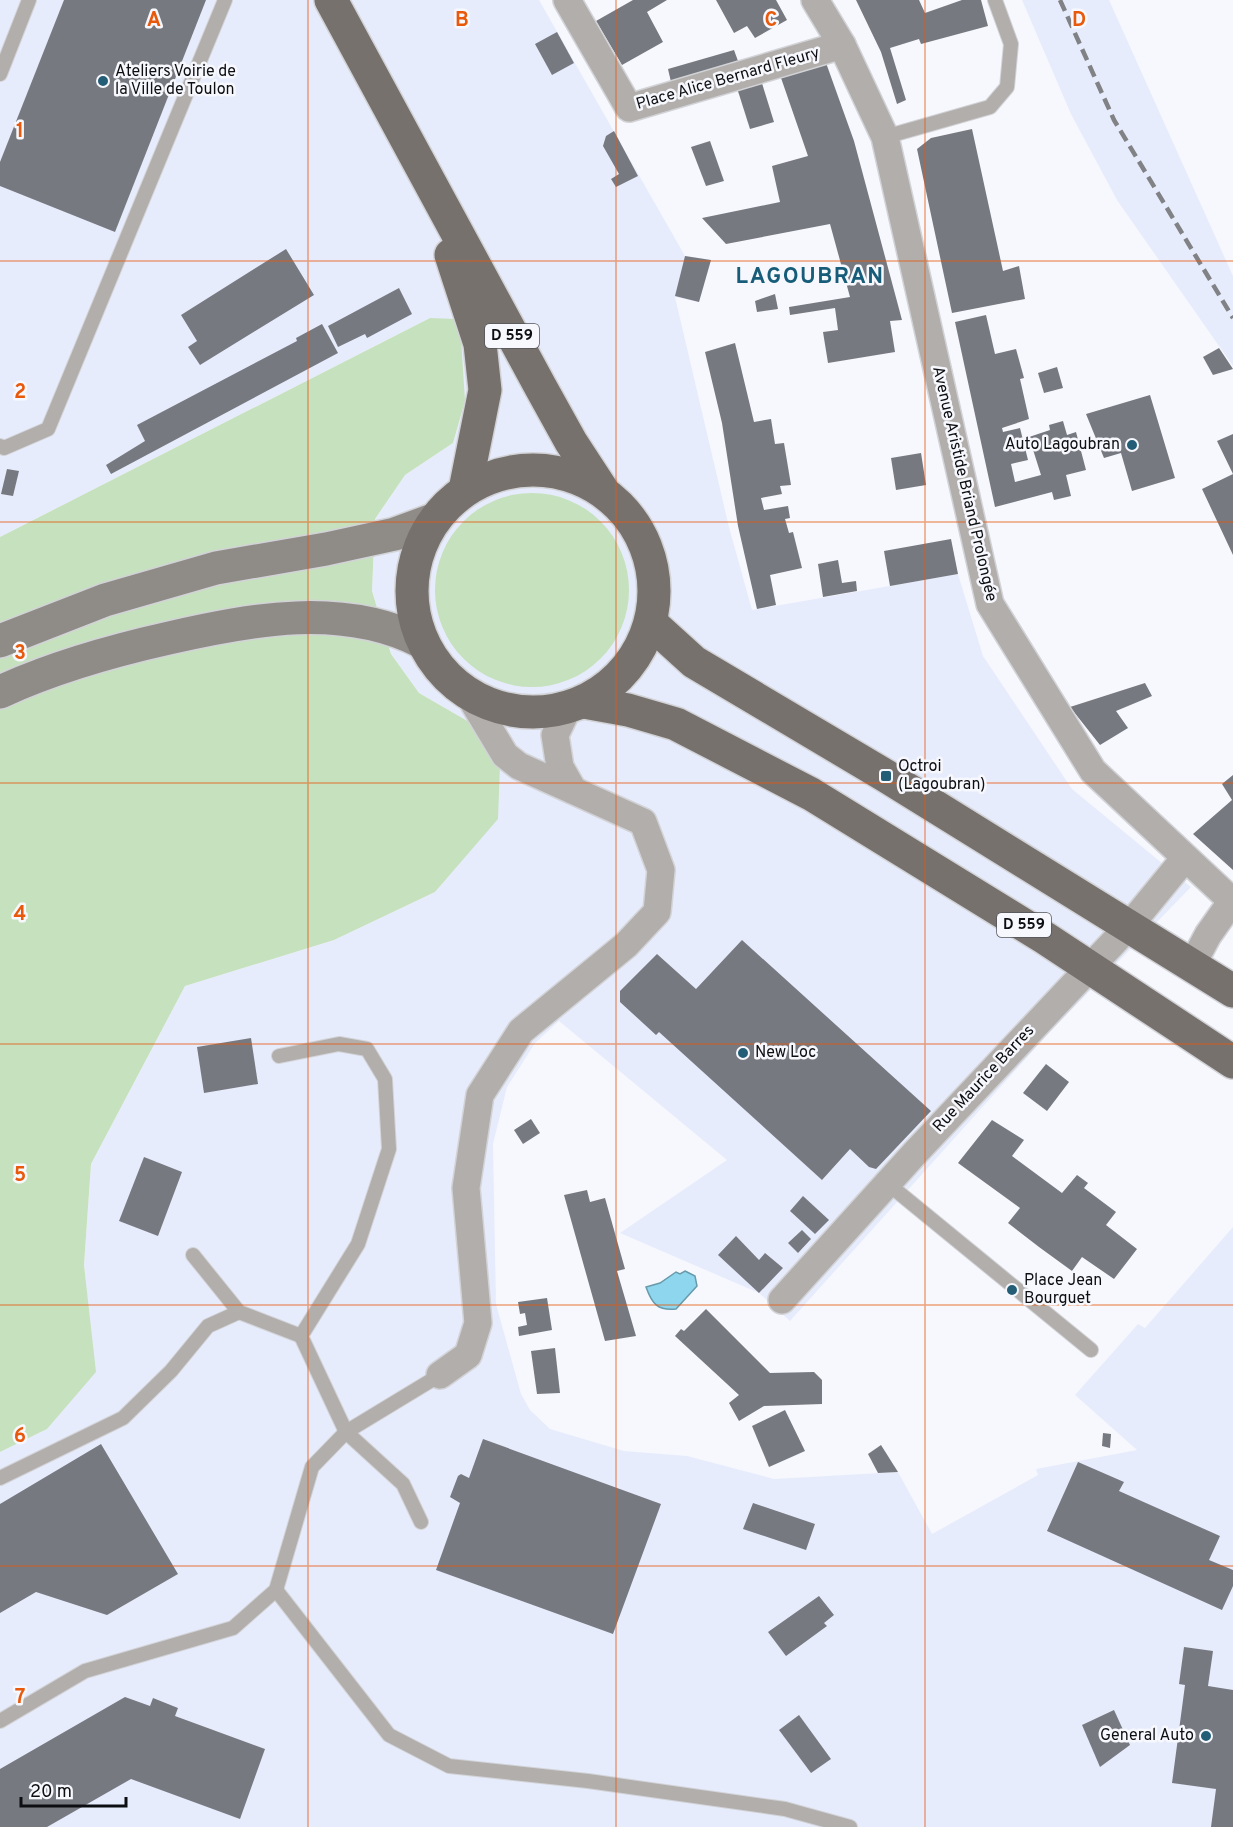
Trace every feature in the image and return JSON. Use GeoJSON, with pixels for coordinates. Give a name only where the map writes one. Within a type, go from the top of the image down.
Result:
{"type":"FeatureCollection","features":[{"type":"Feature","properties":{"kind":"main road","name":"D 559"},"geometry":{"type":"LineString","coordinates":[[331,0],[426,180],[571,442],[603,491]]}},
{"type":"Feature","properties":{"kind":"main road","name":"D 559"},"geometry":{"type":"LineString","coordinates":[[426,180],[480,344],[485,390],[465,489]]}},
{"type":"Feature","properties":{"kind":"main road"},"geometry":{"type":"LineString","coordinates":[[519,469],[548,470],[577,477],[603,491],[630,516],[648,549],[655,586],[651,623],[637,656],[614,683],[576,705],[543,713],[517,712],[492,706],[469,695],[442,672],[422,642],[413,612],[412,580],[418,549],[433,520],[447,503],[465,489],[490,476],[519,469]]}},
{"type":"Feature","properties":{"kind":"main road"},"geometry":{"type":"LineString","coordinates":[[0,642],[105,600],[216,568],[326,549],[395,534],[433,520]]}},
{"type":"Feature","properties":{"kind":"main road"},"geometry":{"type":"LineString","coordinates":[[0,692],[110,651],[227,625],[326,617],[397,629],[422,642]]}},
{"type":"Feature","properties":{"kind":"main road"},"geometry":{"type":"LineString","coordinates":[[651,623],[694,662],[1130,925],[1233,991]]}},
{"type":"Feature","properties":{"kind":"main road","name":"D 559"},"geometry":{"type":"LineString","coordinates":[[576,705],[628,710],[676,724],[811,794],[1090,967],[1233,1062]]}},
{"type":"Feature","properties":{"kind":"street","name":"Place Alice Bernard Fleury"},"geometry":{"type":"LineString","coordinates":[[567,0],[629,108],[842,45]]}},
{"type":"Feature","properties":{"kind":"street","name":"Avenue Aristide Briand Prolongée"},"geometry":{"type":"LineString","coordinates":[[815,0],[842,45],[885,137],[990,604],[1093,771],[1232,902]]}},
{"type":"Feature","properties":{"kind":"street"},"geometry":{"type":"LineString","coordinates":[[440,1375],[468,1356],[478,1323],[466,1188],[480,1095],[521,1031],[626,945],[657,912],[661,870],[643,822],[519,766],[505,754],[469,695]]}},
{"type":"Feature","properties":{"kind":"street"},"geometry":{"type":"LineString","coordinates":[[573,790],[560,767],[555,735],[576,705]]}},
{"type":"Feature","properties":{"kind":"street","name":"Rue Maurice Barres"},"geometry":{"type":"LineString","coordinates":[[782,1300],[887,1183],[1130,925],[1185,858]]}},
{"type":"Feature","properties":{"kind":"street"},"geometry":{"type":"LineString","coordinates":[[1192,964],[1208,935],[1232,902]]}},
{"type":"Feature","properties":{"kind":"lane"},"geometry":{"type":"LineString","coordinates":[[0,74],[29,0]]}},
{"type":"Feature","properties":{"kind":"lane"},"geometry":{"type":"LineString","coordinates":[[0,446],[4,448],[48,429],[225,0]]}},
{"type":"Feature","properties":{"kind":"lane"},"geometry":{"type":"LineString","coordinates":[[885,137],[990,107],[1007,87],[1011,44],[995,0]]}},
{"type":"Feature","properties":{"kind":"lane"},"geometry":{"type":"LineString","coordinates":[[279,1056],[339,1044],[367,1049],[385,1079],[388,1149],[358,1244],[301,1336]]}},
{"type":"Feature","properties":{"kind":"lane"},"geometry":{"type":"LineString","coordinates":[[887,1183],[1091,1350]]}},
{"type":"Feature","properties":{"kind":"lane"},"geometry":{"type":"LineString","coordinates":[[193,1255],[239,1312],[301,1336],[346,1432],[403,1484],[421,1522]]}},
{"type":"Feature","properties":{"kind":"lane"},"geometry":{"type":"LineString","coordinates":[[0,1478],[123,1418],[171,1371],[208,1326],[239,1312]]}},
{"type":"Feature","properties":{"kind":"lane"},"geometry":{"type":"LineString","coordinates":[[0,1721],[85,1671],[233,1628],[276,1590],[312,1467],[346,1432],[440,1375]]}},
{"type":"Feature","properties":{"kind":"lane"},"geometry":{"type":"LineString","coordinates":[[276,1590],[389,1735],[449,1766],[588,1780],[773,1808],[850,1827]]}},
{"type":"Feature","properties":{"kind":"shaded area"},"geometry":{"type":"Polygon","coordinates":[[[0,0],[539,0],[685,256],[711,260],[699,302],[675,297],[729,527],[752,610],[958,574],[983,656],[1072,789],[1191,887],[1049,1033],[790,1321],[759,1293],[620,1233],[727,1160],[559,1021],[535,1043],[507,1087],[493,1144],[496,1304],[521,1394],[530,1410],[550,1429],[624,1451],[687,1456],[774,1479],[898,1472],[932,1534],[1038,1475],[1036,1469],[1137,1450],[1075,1395],[1138,1324],[1145,1328],[1233,1227],[1233,1827],[0,1827],[0,1452],[47,1429],[95,1372],[84,1265],[91,1164],[185,986],[334,940],[435,892],[497,819],[483,730],[419,693],[391,654],[372,591],[375,519],[405,475],[453,443],[465,401],[430,318],[0,537],[0,0]]]}},
{"type":"Feature","properties":{"kind":"shaded area"},"geometry":{"type":"Polygon","coordinates":[[[1022,0],[1109,0],[1233,276],[1233,366],[1117,200],[1071,114],[1022,0]]]}},
{"type":"Feature","properties":{"kind":"green space"},"geometry":{"type":"Polygon","coordinates":[[[430,318],[455,319],[461,338],[465,401],[453,443],[405,475],[375,519],[372,591],[391,654],[419,693],[483,730],[500,765],[498,819],[435,892],[334,940],[185,986],[91,1164],[84,1265],[96,1372],[47,1429],[0,1452],[0,537],[430,318]]]}},
{"type":"Feature","properties":{"kind":"green space"},"geometry":{"type":"Polygon","coordinates":[[[532,493],[551,495],[578,505],[593,515],[607,529],[621,553],[627,571],[629,590],[627,609],[617,636],[607,651],[593,665],[569,679],[551,685],[532,687],[513,685],[486,675],[471,665],[457,651],[443,627],[437,609],[435,590],[437,571],[447,544],[457,529],[471,515],[495,501],[513,495],[532,493]]]}},
{"type":"Feature","properties":{"kind":"water"},"geometry":{"type":"Polygon","coordinates":[[[685,1271],[695,1276],[697,1286],[676,1309],[665,1309],[656,1305],[646,1287],[660,1283],[676,1272],[680,1274],[685,1271]]]}},
{"type":"Feature","properties":{"kind":"building","name":"Ateliers Voirie de la Ville de Toulon"},"geometry":{"type":"Polygon","coordinates":[[[64,0],[206,0],[115,232],[0,186],[0,162],[64,0]]]}},
{"type":"Feature","properties":{"kind":"building"},"geometry":{"type":"Polygon","coordinates":[[[633,0],[667,0],[647,12],[663,42],[622,65],[596,21],[633,0]]]}},
{"type":"Feature","properties":{"kind":"building"},"geometry":{"type":"Polygon","coordinates":[[[716,0],[776,0],[787,20],[755,38],[747,26],[734,33],[716,0]]]}},
{"type":"Feature","properties":{"kind":"building"},"geometry":{"type":"Polygon","coordinates":[[[856,0],[919,0],[925,13],[962,0],[981,0],[988,26],[921,44],[919,39],[890,48],[906,100],[897,104],[881,52],[856,0]]]}},
{"type":"Feature","properties":{"kind":"building"},"geometry":{"type":"Polygon","coordinates":[[[557,32],[574,63],[552,75],[535,44],[557,32]]]}},
{"type":"Feature","properties":{"kind":"building"},"geometry":{"type":"Polygon","coordinates":[[[734,50],[738,61],[671,82],[668,69],[734,50]]]}},
{"type":"Feature","properties":{"kind":"building"},"geometry":{"type":"Polygon","coordinates":[[[825,60],[854,141],[902,320],[890,321],[895,352],[828,363],[823,332],[838,330],[835,308],[790,315],[789,307],[850,297],[830,224],[726,244],[702,218],[780,202],[772,166],[808,156],[780,75],[825,60]]]}},
{"type":"Feature","properties":{"kind":"building"},"geometry":{"type":"Polygon","coordinates":[[[761,80],[774,122],[750,129],[737,88],[761,80]]]}},
{"type":"Feature","properties":{"kind":"building"},"geometry":{"type":"Polygon","coordinates":[[[972,129],[1003,271],[1019,266],[1025,299],[952,313],[917,149],[931,138],[972,129]]]}},
{"type":"Feature","properties":{"kind":"building"},"geometry":{"type":"Polygon","coordinates":[[[614,131],[638,176],[616,187],[611,179],[619,174],[603,146],[606,136],[614,131]]]}},
{"type":"Feature","properties":{"kind":"building"},"geometry":{"type":"Polygon","coordinates":[[[710,141],[724,181],[706,186],[691,147],[710,141]]]}},
{"type":"Feature","properties":{"kind":"building"},"geometry":{"type":"Polygon","coordinates":[[[286,249],[314,295],[200,365],[188,347],[197,341],[181,315],[286,249]]]}},
{"type":"Feature","properties":{"kind":"building"},"geometry":{"type":"Polygon","coordinates":[[[685,256],[711,260],[699,302],[675,296],[685,256]]]}},
{"type":"Feature","properties":{"kind":"building"},"geometry":{"type":"Polygon","coordinates":[[[399,288],[412,314],[367,338],[365,334],[338,347],[328,326],[399,288]]]}},
{"type":"Feature","properties":{"kind":"building"},"geometry":{"type":"Polygon","coordinates":[[[775,294],[778,309],[757,312],[755,301],[775,294]]]}},
{"type":"Feature","properties":{"kind":"building"},"geometry":{"type":"Polygon","coordinates":[[[986,315],[995,354],[1016,349],[1024,378],[1020,379],[1029,419],[1002,428],[1003,432],[1020,428],[1028,460],[1011,464],[1015,482],[1041,475],[1029,437],[1050,430],[1049,425],[1063,421],[1067,435],[1076,432],[1086,470],[1066,475],[1071,496],[1054,500],[1052,492],[995,507],[955,322],[986,315]]]}},
{"type":"Feature","properties":{"kind":"building"},"geometry":{"type":"Polygon","coordinates":[[[322,324],[338,353],[111,474],[106,465],[145,441],[137,425],[297,341],[296,338],[322,324]]]}},
{"type":"Feature","properties":{"kind":"building"},"geometry":{"type":"Polygon","coordinates":[[[735,343],[754,422],[771,419],[775,444],[784,443],[791,485],[780,486],[782,494],[761,498],[764,510],[788,506],[790,518],[785,519],[789,533],[793,532],[802,568],[770,575],[776,605],[757,609],[738,526],[722,423],[705,352],[735,343]]]}},
{"type":"Feature","properties":{"kind":"building"},"geometry":{"type":"Polygon","coordinates":[[[1219,348],[1233,369],[1213,375],[1203,357],[1219,348]]]}},
{"type":"Feature","properties":{"kind":"building"},"geometry":{"type":"Polygon","coordinates":[[[1057,367],[1063,388],[1044,393],[1038,373],[1057,367]]]}},
{"type":"Feature","properties":{"kind":"building","name":"Auto Lagoubran"},"geometry":{"type":"Polygon","coordinates":[[[1150,395],[1175,478],[1132,491],[1121,453],[1104,458],[1086,414],[1150,395]]]}},
{"type":"Feature","properties":{"kind":"building"},"geometry":{"type":"Polygon","coordinates":[[[1233,434],[1233,474],[1217,441],[1233,434]]]}},
{"type":"Feature","properties":{"kind":"building"},"geometry":{"type":"Polygon","coordinates":[[[921,453],[926,485],[896,490],[891,458],[921,453]]]}},
{"type":"Feature","properties":{"kind":"building"},"geometry":{"type":"Polygon","coordinates":[[[7,469],[19,471],[13,496],[1,494],[7,469]]]}},
{"type":"Feature","properties":{"kind":"building"},"geometry":{"type":"Polygon","coordinates":[[[1233,474],[1233,555],[1202,489],[1233,474]]]}},
{"type":"Feature","properties":{"kind":"building"},"geometry":{"type":"Polygon","coordinates":[[[951,539],[958,574],[890,586],[884,551],[951,539]]]}},
{"type":"Feature","properties":{"kind":"building"},"geometry":{"type":"Polygon","coordinates":[[[838,560],[842,583],[856,581],[857,591],[823,597],[818,564],[838,560]]]}},
{"type":"Feature","properties":{"kind":"building"},"geometry":{"type":"Polygon","coordinates":[[[1145,683],[1152,696],[1116,711],[1128,728],[1100,745],[1070,707],[1145,683]]]}},
{"type":"Feature","properties":{"kind":"building"},"geometry":{"type":"Polygon","coordinates":[[[1233,775],[1233,870],[1193,834],[1232,800],[1222,784],[1233,775]]]}},
{"type":"Feature","properties":{"kind":"building"},"geometry":{"type":"Polygon","coordinates":[[[742,940],[931,1111],[876,1169],[869,1167],[850,1149],[822,1180],[659,1032],[656,1035],[620,1002],[620,991],[657,954],[696,989],[742,940]]]}},
{"type":"Feature","properties":{"kind":"building"},"geometry":{"type":"Polygon","coordinates":[[[251,1038],[258,1084],[204,1093],[197,1047],[251,1038]]]}},
{"type":"Feature","properties":{"kind":"building"},"geometry":{"type":"Polygon","coordinates":[[[1046,1064],[1069,1082],[1047,1111],[1023,1093],[1046,1064]]]}},
{"type":"Feature","properties":{"kind":"building"},"geometry":{"type":"Polygon","coordinates":[[[531,1119],[540,1133],[523,1144],[514,1130],[531,1119]]]}},
{"type":"Feature","properties":{"kind":"building"},"geometry":{"type":"Polygon","coordinates":[[[992,1120],[1024,1140],[1012,1156],[1062,1193],[1077,1175],[1088,1183],[1084,1188],[1116,1212],[1106,1225],[1137,1249],[1114,1279],[1082,1257],[1072,1271],[1039,1247],[1008,1223],[1020,1208],[958,1163],[992,1120]]]}},
{"type":"Feature","properties":{"kind":"building"},"geometry":{"type":"Polygon","coordinates":[[[144,1157],[182,1172],[158,1236],[119,1221],[144,1157]]]}},
{"type":"Feature","properties":{"kind":"building"},"geometry":{"type":"Polygon","coordinates":[[[587,1190],[590,1202],[605,1198],[625,1269],[617,1271],[636,1336],[605,1341],[564,1195],[587,1190]]]}},
{"type":"Feature","properties":{"kind":"building"},"geometry":{"type":"Polygon","coordinates":[[[803,1196],[829,1220],[815,1234],[790,1211],[803,1196]]]}},
{"type":"Feature","properties":{"kind":"building"},"geometry":{"type":"Polygon","coordinates":[[[802,1230],[811,1239],[798,1253],[788,1243],[802,1230]]]}},
{"type":"Feature","properties":{"kind":"building"},"geometry":{"type":"Polygon","coordinates":[[[736,1236],[759,1260],[765,1253],[783,1268],[759,1293],[718,1255],[736,1236]]]}},
{"type":"Feature","properties":{"kind":"building"},"geometry":{"type":"Polygon","coordinates":[[[547,1298],[552,1330],[519,1336],[518,1327],[527,1325],[525,1313],[520,1314],[518,1302],[547,1298]]]}},
{"type":"Feature","properties":{"kind":"building"},"geometry":{"type":"Polygon","coordinates":[[[706,1309],[770,1373],[814,1372],[822,1380],[822,1404],[764,1406],[739,1421],[729,1403],[739,1395],[675,1336],[681,1329],[684,1331],[706,1309]]]}},
{"type":"Feature","properties":{"kind":"building"},"geometry":{"type":"Polygon","coordinates":[[[555,1348],[560,1393],[537,1394],[531,1351],[555,1348]]]}},
{"type":"Feature","properties":{"kind":"building"},"geometry":{"type":"Polygon","coordinates":[[[785,1410],[805,1451],[769,1467],[752,1426],[785,1410]]]}},
{"type":"Feature","properties":{"kind":"building"},"geometry":{"type":"Polygon","coordinates":[[[1103,1433],[1111,1434],[1110,1448],[1102,1446],[1103,1433]]]}},
{"type":"Feature","properties":{"kind":"building"},"geometry":{"type":"Polygon","coordinates":[[[483,1439],[661,1504],[613,1634],[436,1570],[460,1503],[450,1497],[458,1476],[461,1474],[469,1478],[483,1439]]]}},
{"type":"Feature","properties":{"kind":"building"},"geometry":{"type":"Polygon","coordinates":[[[101,1444],[178,1574],[107,1615],[36,1592],[0,1613],[0,1504],[101,1444]]]}},
{"type":"Feature","properties":{"kind":"building"},"geometry":{"type":"Polygon","coordinates":[[[881,1445],[898,1472],[878,1473],[868,1454],[881,1445]]]}},
{"type":"Feature","properties":{"kind":"building"},"geometry":{"type":"Polygon","coordinates":[[[1078,1462],[1124,1482],[1119,1491],[1220,1536],[1209,1560],[1233,1570],[1233,1586],[1222,1610],[1047,1531],[1078,1462]]]}},
{"type":"Feature","properties":{"kind":"building"},"geometry":{"type":"Polygon","coordinates":[[[753,1503],[815,1524],[806,1550],[743,1529],[753,1503]]]}},
{"type":"Feature","properties":{"kind":"building"},"geometry":{"type":"Polygon","coordinates":[[[819,1596],[834,1615],[824,1623],[827,1626],[786,1656],[768,1632],[819,1596]]]}},
{"type":"Feature","properties":{"kind":"building","name":"General Auto"},"geometry":{"type":"Polygon","coordinates":[[[1184,1647],[1213,1651],[1208,1686],[1233,1690],[1233,1827],[1211,1827],[1216,1789],[1172,1783],[1185,1685],[1179,1684],[1184,1647]]]}},
{"type":"Feature","properties":{"kind":"building"},"geometry":{"type":"Polygon","coordinates":[[[125,1697],[150,1706],[153,1698],[178,1708],[175,1716],[265,1749],[240,1819],[131,1779],[47,1827],[0,1827],[0,1769],[125,1697]]]}},
{"type":"Feature","properties":{"kind":"building"},"geometry":{"type":"Polygon","coordinates":[[[1114,1710],[1130,1745],[1100,1767],[1082,1725],[1114,1710]]]}},
{"type":"Feature","properties":{"kind":"building"},"geometry":{"type":"Polygon","coordinates":[[[799,1715],[831,1759],[811,1773],[779,1730],[799,1715]]]}},
{"type":"Feature","properties":{"kind":"railway"},"geometry":{"type":"LineString","coordinates":[[1060,0],[1114,120],[1233,318]]}},
{"type":"Feature","properties":{"kind":"place","name":"Ateliers Voirie de la Ville de Toulon"},"geometry":{"type":"Point","coordinates":[103,81]}},
{"type":"Feature","properties":{"kind":"place","name":"Auto Lagoubran"},"geometry":{"type":"Point","coordinates":[1132,445]}},
{"type":"Feature","properties":{"kind":"place","name":"Octroi (Lagoubran)"},"geometry":{"type":"Point","coordinates":[886,776]}},
{"type":"Feature","properties":{"kind":"place","name":"New Loc"},"geometry":{"type":"Point","coordinates":[743,1053]}},
{"type":"Feature","properties":{"kind":"place","name":"Place Jean Bourguet"},"geometry":{"type":"Point","coordinates":[1012,1290]}},
{"type":"Feature","properties":{"kind":"place","name":"General Auto"},"geometry":{"type":"Point","coordinates":[1206,1736]}},
{"type":"Feature","properties":{"kind":"district","name":"LAGOUBRAN"},"geometry":{"type":"Point","coordinates":[810,277]}}]}
